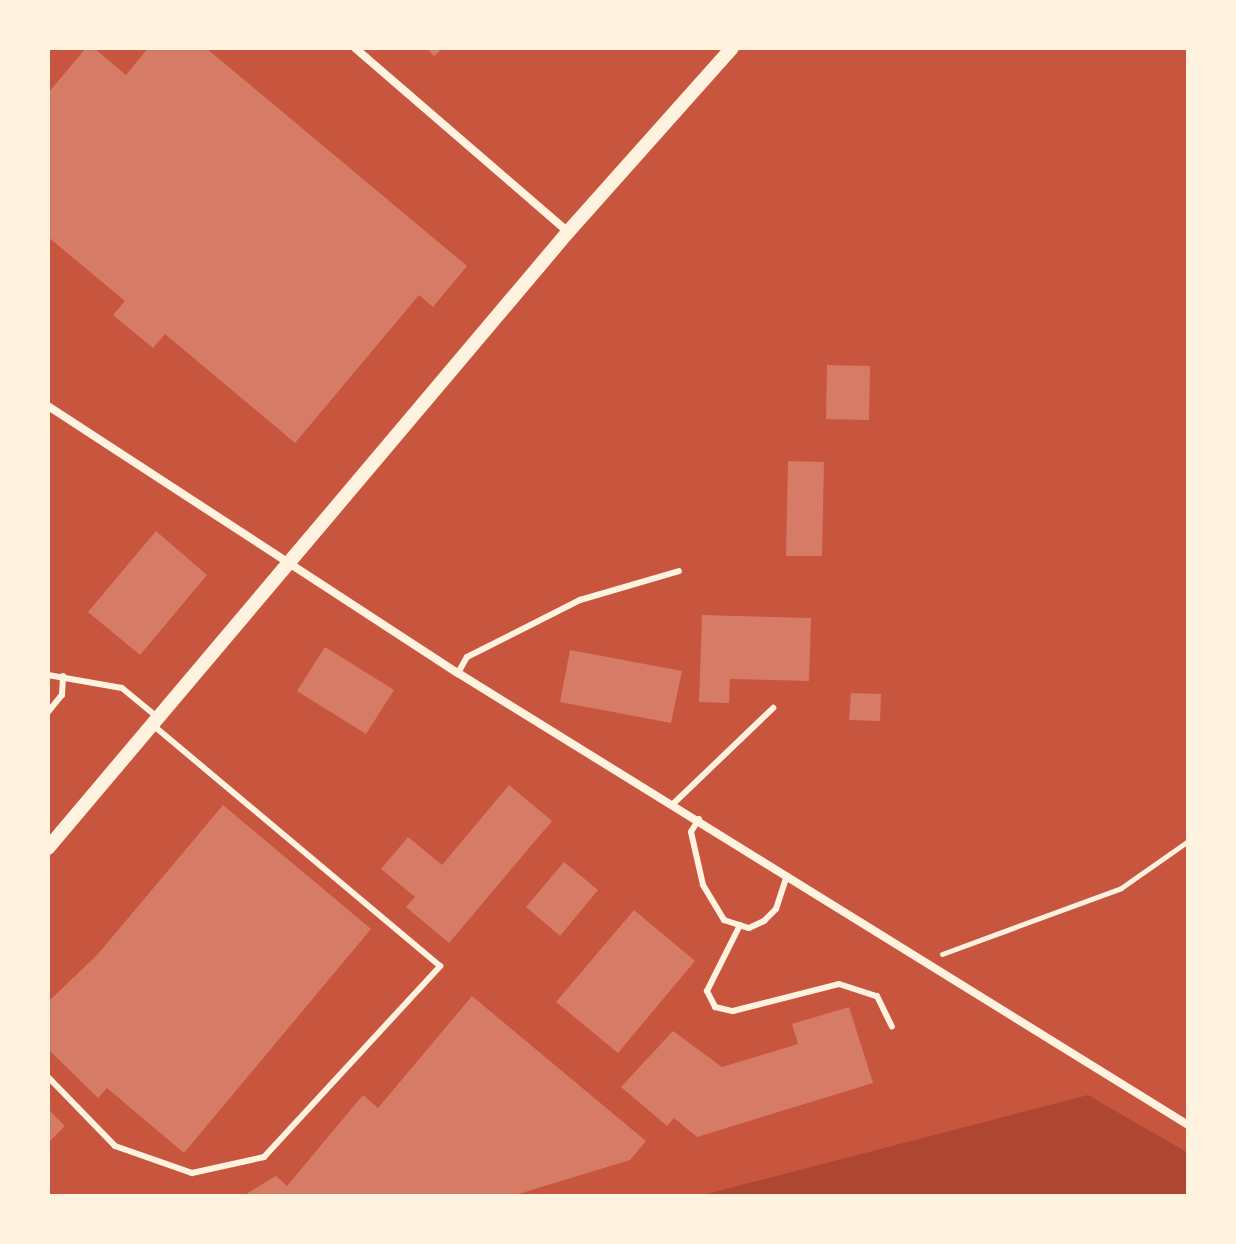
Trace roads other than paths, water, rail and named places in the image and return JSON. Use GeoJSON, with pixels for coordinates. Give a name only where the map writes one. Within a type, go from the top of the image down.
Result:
{"type":"FeatureCollection","features":[{"type":"Feature","properties":{"kind":"street"},"geometry":{"type":"LineString","coordinates":[[355,48],[568,232]]}},
{"type":"Feature","properties":{"kind":"street"},"geometry":{"type":"LineString","coordinates":[[48,848],[287,560],[568,232],[732,48]]}},
{"type":"Feature","properties":{"kind":"street"},"geometry":{"type":"LineString","coordinates":[[48,406],[458,673],[699,819],[1188,1125]]}},
{"type":"Feature","properties":{"kind":"lane"},"geometry":{"type":"LineString","coordinates":[[458,673],[467,657],[580,600],[679,571]]}},
{"type":"Feature","properties":{"kind":"lane"},"geometry":{"type":"LineString","coordinates":[[48,675],[122,688],[153,720],[440,966],[264,1157],[192,1173],[115,1146],[48,1077]]}},
{"type":"Feature","properties":{"kind":"lane"},"geometry":{"type":"LineString","coordinates":[[48,712],[62,695],[63,676]]}},
{"type":"Feature","properties":{"kind":"lane"},"geometry":{"type":"LineString","coordinates":[[673,804],[773,708]]}},
{"type":"Feature","properties":{"kind":"lane"},"geometry":{"type":"LineString","coordinates":[[699,819],[691,832],[703,885],[724,920],[749,928],[776,909],[787,876]]}},
{"type":"Feature","properties":{"kind":"lane"},"geometry":{"type":"LineString","coordinates":[[740,925],[707,991],[715,1007],[733,1011],[839,984],[877,996],[892,1027]]}}]}
